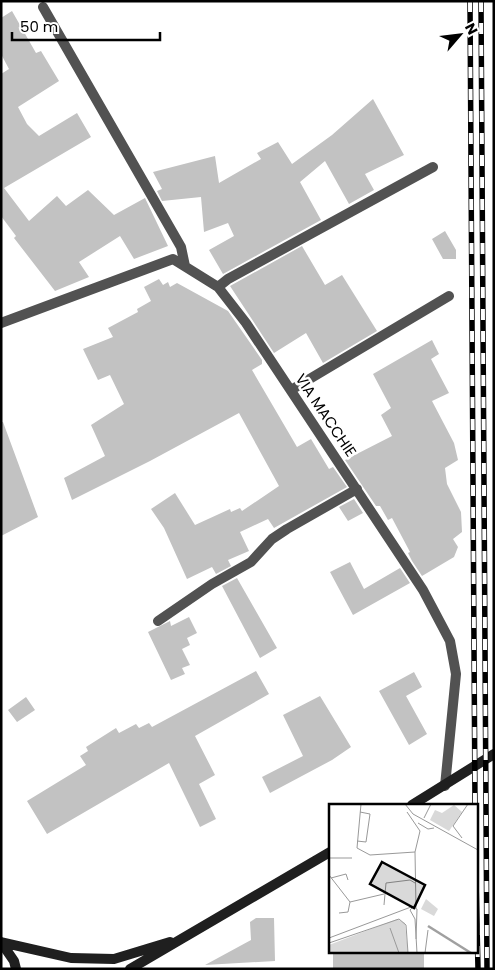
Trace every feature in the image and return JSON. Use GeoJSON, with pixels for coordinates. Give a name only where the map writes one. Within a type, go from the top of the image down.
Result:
{"type":"FeatureCollection","features":[{"type":"Feature","properties":{"kind":"street"},"geometry":{"type":"LineString","coordinates":[[43,8],[181,247],[186,266]]}},
{"type":"Feature","properties":{"kind":"street"},"geometry":{"type":"LineString","coordinates":[[218,287],[228,279],[433,167]]}},
{"type":"Feature","properties":{"kind":"street","name":"VIA MACCHIE"},"geometry":{"type":"LineString","coordinates":[[1,323],[173,259],[218,287],[246,323],[357,489],[422,590],[450,641],[456,674],[445,786]]}},
{"type":"Feature","properties":{"kind":"street"},"geometry":{"type":"LineString","coordinates":[[291,390],[449,296]]}},
{"type":"Feature","properties":{"kind":"street"},"geometry":{"type":"LineString","coordinates":[[158,621],[212,584],[251,562],[272,539],[287,529],[357,489]]}},
{"type":"Feature","properties":{"kind":"street"},"geometry":{"type":"LineString","coordinates":[[414,804],[494,754]]}},
{"type":"Feature","properties":{"kind":"street"},"geometry":{"type":"LineString","coordinates":[[130,969],[155,956],[178,939],[329,853]]}},
{"type":"Feature","properties":{"kind":"street"},"geometry":{"type":"LineString","coordinates":[[1,942],[71,958],[114,959],[178,939]]}},
{"type":"Feature","properties":{"kind":"street"},"geometry":{"type":"LineString","coordinates":[[1,942],[14,961],[16,969]]}},
{"type":"Feature","properties":{"kind":"building"},"geometry":{"type":"Polygon","coordinates":[[[12,11],[36,53],[41,51],[59,81],[18,107],[27,124],[39,136],[77,113],[91,137],[4,188],[29,221],[57,196],[66,206],[88,190],[114,215],[145,198],[168,246],[134,259],[120,236],[79,262],[89,277],[55,291],[14,238],[16,236],[1,216],[1,74],[9,69],[1,54],[1,18],[12,11]]]}},
{"type":"Feature","properties":{"kind":"building"},"geometry":{"type":"Polygon","coordinates":[[[373,99],[404,155],[365,174],[374,190],[349,204],[325,161],[300,182],[321,220],[223,274],[209,250],[234,236],[228,223],[204,232],[201,197],[162,201],[157,191],[162,189],[153,172],[215,156],[219,183],[261,159],[257,153],[278,142],[292,164],[332,135],[373,99]]]}},
{"type":"Feature","properties":{"kind":"building"},"geometry":{"type":"Polygon","coordinates":[[[445,231],[456,250],[456,259],[443,259],[432,239],[445,231]]]}},
{"type":"Feature","properties":{"kind":"building"},"geometry":{"type":"Polygon","coordinates":[[[302,246],[325,285],[342,275],[377,331],[323,363],[306,333],[274,353],[230,286],[302,246]]]}},
{"type":"Feature","properties":{"kind":"building"},"geometry":{"type":"Polygon","coordinates":[[[159,279],[163,285],[168,282],[170,287],[177,283],[228,311],[262,360],[262,364],[252,370],[297,447],[311,439],[329,469],[333,467],[347,487],[274,528],[268,519],[240,532],[249,551],[228,560],[231,566],[216,574],[212,567],[187,579],[164,528],[151,509],[175,493],[195,525],[230,509],[231,512],[240,508],[242,511],[279,486],[239,413],[72,500],[64,478],[105,456],[91,425],[124,404],[110,375],[98,380],[83,349],[113,337],[108,328],[138,312],[137,309],[151,301],[144,287],[159,279]]]}},
{"type":"Feature","properties":{"kind":"building"},"geometry":{"type":"Polygon","coordinates":[[[432,340],[439,354],[431,359],[449,393],[432,401],[454,443],[458,460],[445,468],[447,484],[461,512],[462,532],[453,539],[458,547],[454,557],[422,576],[412,561],[408,553],[410,552],[392,518],[388,520],[380,506],[376,506],[345,460],[392,436],[381,415],[391,408],[373,374],[432,340]]]}},
{"type":"Feature","properties":{"kind":"building"},"geometry":{"type":"Polygon","coordinates":[[[1,422],[3,422],[38,517],[1,536],[1,422]]]}},
{"type":"Feature","properties":{"kind":"building"},"geometry":{"type":"Polygon","coordinates":[[[354,499],[363,513],[348,521],[339,507],[354,499]]]}},
{"type":"Feature","properties":{"kind":"building"},"geometry":{"type":"Polygon","coordinates":[[[350,562],[364,589],[400,568],[410,583],[353,615],[330,572],[350,562]]]}},
{"type":"Feature","properties":{"kind":"building"},"geometry":{"type":"Polygon","coordinates":[[[237,578],[277,648],[260,658],[222,586],[237,578]]]}},
{"type":"Feature","properties":{"kind":"building"},"geometry":{"type":"Polygon","coordinates":[[[189,617],[197,633],[187,638],[190,645],[182,649],[190,665],[182,668],[185,674],[171,680],[148,632],[170,621],[171,626],[189,617]]]}},
{"type":"Feature","properties":{"kind":"building"},"geometry":{"type":"Polygon","coordinates":[[[256,671],[269,694],[195,736],[215,775],[199,784],[216,819],[200,827],[169,763],[47,834],[27,801],[86,765],[80,756],[88,751],[86,747],[116,728],[119,733],[136,724],[139,728],[149,723],[152,727],[256,671]]]}},
{"type":"Feature","properties":{"kind":"building"},"geometry":{"type":"Polygon","coordinates":[[[414,672],[422,687],[406,696],[427,734],[409,745],[379,691],[414,672]]]}},
{"type":"Feature","properties":{"kind":"building"},"geometry":{"type":"Polygon","coordinates":[[[320,696],[351,747],[332,760],[270,793],[262,777],[303,756],[283,715],[320,696]]]}},
{"type":"Feature","properties":{"kind":"building"},"geometry":{"type":"Polygon","coordinates":[[[26,697],[35,710],[17,722],[8,710],[26,697]]]}},
{"type":"Feature","properties":{"kind":"building"},"geometry":{"type":"Polygon","coordinates":[[[256,918],[274,918],[275,961],[205,965],[251,940],[250,922],[256,918]]]}},
{"type":"Feature","properties":{"kind":"building"},"geometry":{"type":"Polygon","coordinates":[[[333,952],[424,952],[424,969],[333,969],[333,952]]]}},
{"type":"Feature","properties":{"kind":"railway"},"geometry":{"type":"LineString","coordinates":[[470,1],[475,804]]}},
{"type":"Feature","properties":{"kind":"railway"},"geometry":{"type":"LineString","coordinates":[[481,1],[487,969]]}},
{"type":"Feature","properties":{"kind":"railway"},"geometry":{"type":"LineString","coordinates":[[478,952],[478,969]]}}]}
